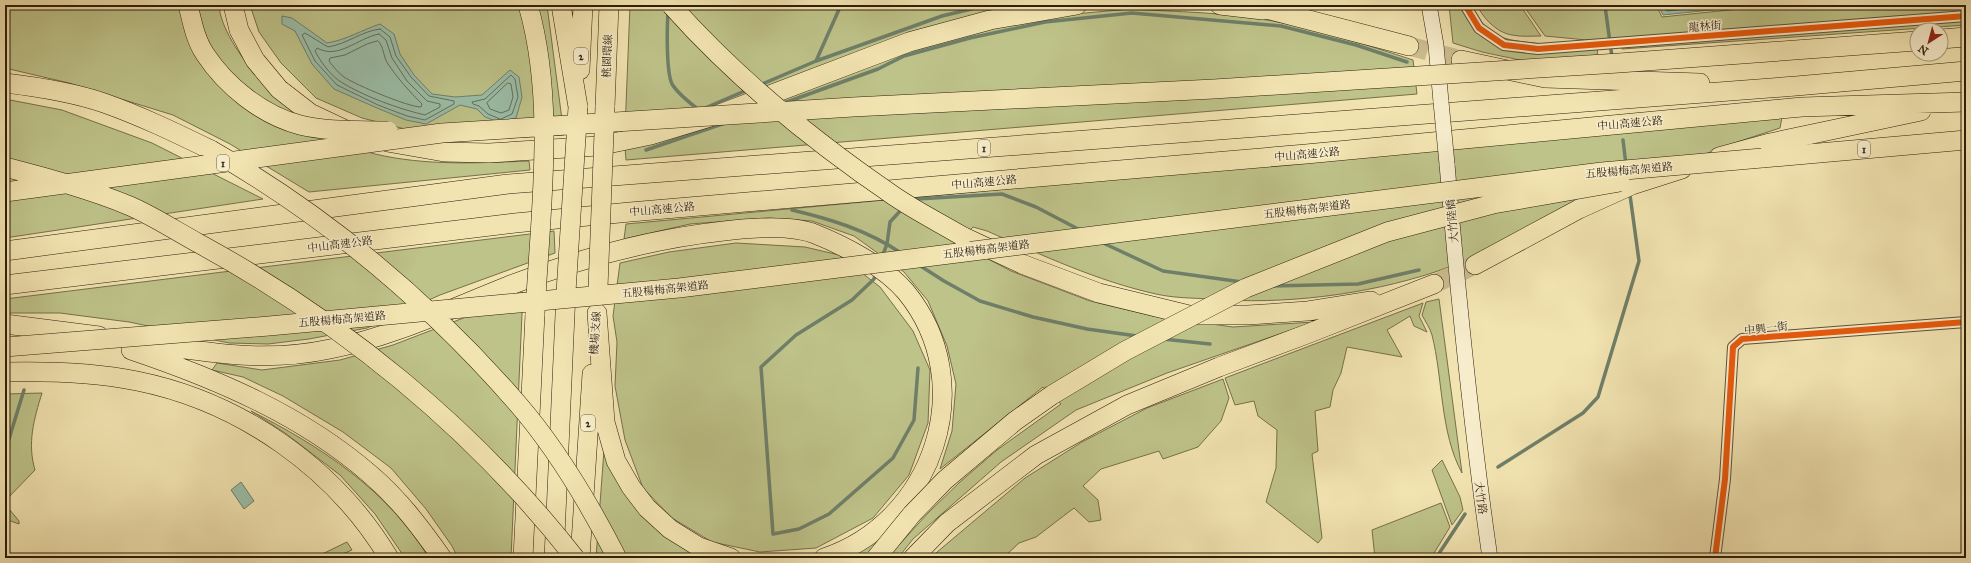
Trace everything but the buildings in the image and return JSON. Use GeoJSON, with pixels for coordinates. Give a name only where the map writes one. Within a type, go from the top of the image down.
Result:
{"type":"FeatureCollection","features":[{"type":"Feature","properties":{"kind":"highway"},"geometry":{"type":"LineString","coordinates":[[188,5],[193,28],[204,52],[219,73],[236,90],[255,104],[275,115],[300,124],[324,129],[442,133]]}},
{"type":"Feature","properties":{"kind":"highway"},"geometry":{"type":"LineString","coordinates":[[233,5],[239,30],[255,60],[279,89],[310,113],[354,134],[444,152],[489,153],[598,146],[652,135],[717,115],[782,92],[909,42],[990,20],[1077,5]]}},
{"type":"Feature","properties":{"kind":"highway"},"geometry":{"type":"LineString","coordinates":[[523,558],[544,120],[538,52],[528,5]]}},
{"type":"Feature","properties":{"kind":"highway"},"geometry":{"type":"LineString","coordinates":[[561,5],[578,107]]}},
{"type":"Feature","properties":{"kind":"highway","name":"2"},"geometry":{"type":"LineString","coordinates":[[554,558],[566,292],[583,5]]}},
{"type":"Feature","properties":{"kind":"highway","name":"桃園環線"},"geometry":{"type":"LineString","coordinates":[[605,107],[609,5]]}},
{"type":"Feature","properties":{"kind":"highway"},"geometry":{"type":"LineString","coordinates":[[671,5],[701,38],[750,86],[808,133],[895,197],[962,236],[1022,264],[1099,293],[1189,315],[1248,315],[1308,311],[1410,294]]}},
{"type":"Feature","properties":{"kind":"highway"},"geometry":{"type":"LineString","coordinates":[[1220,5],[1278,12]]}},
{"type":"Feature","properties":{"kind":"highway"},"geometry":{"type":"LineString","coordinates":[[1251,5],[1409,46]]}},
{"type":"Feature","properties":{"kind":"highway"},"geometry":{"type":"LineString","coordinates":[[1949,38],[1966,37]]}},
{"type":"Feature","properties":{"kind":"highway","name":"1"},"geometry":{"type":"LineString","coordinates":[[5,192],[442,133],[853,107],[1214,89],[1619,63],[1909,42]]}},
{"type":"Feature","properties":{"kind":"highway"},"geometry":{"type":"LineString","coordinates":[[1461,60],[1545,78],[1796,86]]}},
{"type":"Feature","properties":{"kind":"highway","name":"1"},"geometry":{"type":"LineString","coordinates":[[5,251],[508,184],[1796,86],[1966,71]]}},
{"type":"Feature","properties":{"kind":"highway"},"geometry":{"type":"LineString","coordinates":[[5,83],[48,88],[104,103],[159,125],[211,150],[254,175],[337,234],[375,264],[418,302],[473,356],[518,404],[568,471],[617,558]]}},
{"type":"Feature","properties":{"kind":"highway"},"geometry":{"type":"LineString","coordinates":[[1475,265],[1580,209],[1632,185],[1719,157],[1770,143],[1961,102]]}},
{"type":"Feature","properties":{"kind":"highway","name":"中山高速公路"},"geometry":{"type":"LineString","coordinates":[[7,285],[507,224],[630,212],[1314,153],[1802,107],[1961,102]]}},
{"type":"Feature","properties":{"kind":"highway","name":"機場支線"},"geometry":{"type":"LineString","coordinates":[[580,558],[597,313],[605,107]]}},
{"type":"Feature","properties":{"kind":"highway","name":"五股楊梅高架道路"},"geometry":{"type":"LineString","coordinates":[[5,347],[269,326],[679,288],[1594,173],[1966,140]]}},
{"type":"Feature","properties":{"kind":"highway"},"geometry":{"type":"LineString","coordinates":[[876,558],[912,514],[945,480],[1016,421],[1052,395],[1125,351],[1246,288],[1387,232],[1492,204],[1762,158]]}},
{"type":"Feature","properties":{"kind":"highway"},"geometry":{"type":"LineString","coordinates":[[5,167],[74,185],[131,207],[244,268],[338,332],[401,379],[461,431],[508,478],[552,528],[575,558]]}},
{"type":"Feature","properties":{"kind":"highway"},"geometry":{"type":"LineString","coordinates":[[5,324],[59,330],[233,356],[285,356],[329,350],[382,337],[511,285],[575,262],[641,244],[685,235],[740,229],[777,228],[812,232],[843,247],[883,271],[905,290],[919,310],[930,330],[938,353],[942,379],[943,408],[936,442],[922,474],[903,503],[877,529],[852,547],[824,558]]}},
{"type":"Feature","properties":{"kind":"highway"},"geometry":{"type":"LineString","coordinates":[[913,558],[947,523],[1036,455],[1127,405],[1219,366],[1434,284]]}},
{"type":"Feature","properties":{"kind":"highway"},"geometry":{"type":"LineString","coordinates":[[597,313],[605,422],[616,461],[631,487],[647,508],[670,529],[699,547],[731,558]]}},
{"type":"Feature","properties":{"kind":"highway"},"geometry":{"type":"LineString","coordinates":[[59,330],[118,345],[184,368],[259,401],[311,431],[346,454],[372,476],[420,527],[442,558]]}},
{"type":"Feature","properties":{"kind":"highway"},"geometry":{"type":"LineString","coordinates":[[5,372],[85,373],[138,381],[193,397],[251,423],[299,456],[344,497],[378,540],[390,558]]}},
{"type":"Feature","properties":{"kind":"main road","name":"大竹陸橋"},"geometry":{"type":"LineString","coordinates":[[1429,5],[1436,45],[1459,305],[1474,438]]}},
{"type":"Feature","properties":{"kind":"main road","name":"大竹路"},"geometry":{"type":"LineString","coordinates":[[1474,438],[1480,501],[1490,558]]}},
{"type":"Feature","properties":{"kind":"street","name":"龍林街"},"geometry":{"type":"LineString","coordinates":[[1465,5],[1479,28],[1504,45],[1538,49],[1966,16]]}},
{"type":"Feature","properties":{"kind":"street","name":"中興一街"},"geometry":{"type":"LineString","coordinates":[[1715,558],[1726,479],[1733,347],[1742,338],[1966,322]]}},
{"type":"Feature","properties":{"kind":"green space"},"geometry":{"type":"Polygon","coordinates":[[[5,5],[219,5],[223,23],[232,41],[249,67],[267,88],[290,108],[338,139],[363,150],[394,158],[452,163],[529,161],[530,170],[309,192],[230,144],[173,115],[69,83],[5,68],[5,5]]]}},
{"type":"Feature","properties":{"kind":"green space"},"geometry":{"type":"Polygon","coordinates":[[[250,5],[547,5],[564,135],[452,141],[362,118],[316,98],[281,63],[259,32],[250,5]]]}},
{"type":"Feature","properties":{"kind":"green space"},"geometry":{"type":"Polygon","coordinates":[[[630,5],[1032,5],[711,111],[625,131],[630,5]]]}},
{"type":"Feature","properties":{"kind":"green space"},"geometry":{"type":"Polygon","coordinates":[[[1449,5],[1471,5],[1485,26],[1497,35],[1506,39],[1531,43],[1598,46],[1596,68],[1534,63],[1482,52],[1453,43],[1449,5]]]}},
{"type":"Feature","properties":{"kind":"green space"},"geometry":{"type":"Polygon","coordinates":[[[1477,5],[1520,5],[1541,36],[1515,36],[1506,34],[1487,20],[1477,5]]]}},
{"type":"Feature","properties":{"kind":"green space"},"geometry":{"type":"Polygon","coordinates":[[[1523,5],[1656,5],[1662,17],[1777,5],[1966,5],[1966,25],[1949,26],[1949,22],[1909,22],[1909,29],[1622,49],[1618,38],[1597,41],[1545,36],[1523,5]]]}},
{"type":"Feature","properties":{"kind":"green space"},"geometry":{"type":"Polygon","coordinates":[[[1130,9],[1219,14],[1255,18],[1344,38],[1413,60],[1417,94],[626,160],[625,148],[953,36],[1074,14],[1130,9]]]}},
{"type":"Feature","properties":{"kind":"green space"},"geometry":{"type":"Polygon","coordinates":[[[5,99],[62,110],[152,143],[263,199],[5,238],[5,99]]]}},
{"type":"Feature","properties":{"kind":"green space"},"geometry":{"type":"Polygon","coordinates":[[[1782,117],[1780,128],[1708,153],[1539,230],[1470,259],[1435,272],[1381,287],[1324,296],[1266,301],[1238,301],[1183,298],[1163,295],[1134,289],[1091,275],[987,231],[973,227],[958,243],[1011,271],[1090,301],[1153,316],[1233,327],[1314,322],[1167,373],[1076,410],[1001,462],[913,539],[898,558],[887,558],[929,512],[960,482],[997,450],[1061,404],[1043,387],[940,469],[952,431],[956,384],[947,346],[928,301],[904,272],[854,236],[812,221],[768,218],[690,224],[624,239],[626,224],[1782,117]]]}},
{"type":"Feature","properties":{"kind":"green space"},"geometry":{"type":"Polygon","coordinates":[[[554,231],[555,253],[440,295],[367,328],[309,339],[268,344],[229,343],[129,322],[60,313],[5,313],[5,299],[554,231]]]}},
{"type":"Feature","properties":{"kind":"green space"},"geometry":{"type":"Polygon","coordinates":[[[736,243],[805,247],[839,255],[880,287],[913,331],[930,370],[928,423],[909,475],[873,518],[816,548],[760,552],[712,542],[672,518],[643,488],[625,440],[615,386],[617,342],[613,316],[620,263],[669,252],[736,243]]]}},
{"type":"Feature","properties":{"kind":"green space"},"geometry":{"type":"Polygon","coordinates":[[[523,292],[511,558],[458,558],[452,546],[426,509],[391,468],[343,432],[283,396],[243,377],[212,370],[217,363],[262,370],[340,360],[393,345],[466,317],[523,292]]]}},
{"type":"Feature","properties":{"kind":"green space"},"geometry":{"type":"Polygon","coordinates":[[[1439,299],[1462,473],[1455,457],[1446,423],[1436,352],[1432,335],[1422,315],[1426,302],[1439,299]]]}},
{"type":"Feature","properties":{"kind":"green space"},"geometry":{"type":"Polygon","coordinates":[[[1423,303],[1419,316],[1427,332],[1414,326],[1410,316],[1387,330],[1402,357],[1347,347],[1341,373],[1333,390],[1330,407],[1315,411],[1318,451],[1312,454],[1322,538],[1318,543],[1266,502],[1276,468],[1277,430],[1258,416],[1254,401],[1235,405],[1225,378],[1423,303]]]}},
{"type":"Feature","properties":{"kind":"green space"},"geometry":{"type":"Polygon","coordinates":[[[1223,379],[1229,398],[1221,421],[1198,447],[1163,459],[1159,451],[1101,469],[1083,486],[1098,500],[1101,520],[1089,522],[1074,508],[1036,537],[1019,543],[1003,558],[930,558],[1025,478],[1082,442],[1147,408],[1223,379]]]}},
{"type":"Feature","properties":{"kind":"green space"},"geometry":{"type":"Polygon","coordinates":[[[42,393],[32,431],[32,450],[35,470],[5,501],[5,394],[42,393]]]}},
{"type":"Feature","properties":{"kind":"green space"},"geometry":{"type":"Polygon","coordinates":[[[251,411],[302,439],[350,472],[394,511],[429,558],[405,558],[375,514],[340,475],[285,433],[251,411]]]}},
{"type":"Feature","properties":{"kind":"green space"},"geometry":{"type":"Polygon","coordinates":[[[604,450],[632,504],[660,532],[705,558],[596,558],[604,450]]]}},
{"type":"Feature","properties":{"kind":"green space"},"geometry":{"type":"Polygon","coordinates":[[[1442,460],[1460,497],[1463,510],[1452,525],[1432,470],[1442,460]]]}},
{"type":"Feature","properties":{"kind":"green space"},"geometry":{"type":"Polygon","coordinates":[[[1441,503],[1450,527],[1431,558],[1375,558],[1372,530],[1441,503]]]}},
{"type":"Feature","properties":{"kind":"green space"},"geometry":{"type":"Polygon","coordinates":[[[5,504],[19,521],[19,524],[5,519],[5,504]]]}},
{"type":"Feature","properties":{"kind":"green space"},"geometry":{"type":"Polygon","coordinates":[[[896,522],[866,558],[845,558],[896,522]]]}},
{"type":"Feature","properties":{"kind":"green space"},"geometry":{"type":"Polygon","coordinates":[[[347,542],[352,550],[333,558],[314,558],[347,542]]]}},
{"type":"Feature","properties":{"kind":"water"},"geometry":{"type":"Polygon","coordinates":[[[1658,5],[1759,5],[1663,15],[1658,5]]]}},
{"type":"Feature","properties":{"kind":"water"},"geometry":{"type":"Polygon","coordinates":[[[282,16],[292,18],[327,43],[334,42],[380,24],[394,34],[400,54],[414,75],[432,94],[455,97],[482,95],[510,70],[519,77],[522,97],[516,118],[501,123],[485,117],[477,109],[460,105],[426,124],[406,120],[377,108],[334,89],[312,64],[295,31],[282,24],[282,16]]]}},
{"type":"Feature","properties":{"kind":"water"},"geometry":{"type":"Polygon","coordinates":[[[241,482],[254,501],[244,509],[231,490],[241,482]]]}},
{"type":"Feature","properties":{"kind":"waterway"},"geometry":{"type":"LineString","coordinates":[[841,5],[816,61],[942,16],[988,5]]}},
{"type":"Feature","properties":{"kind":"waterway"},"geometry":{"type":"LineString","coordinates":[[1607,5],[1605,6],[1612,57]]}},
{"type":"Feature","properties":{"kind":"waterway"},"geometry":{"type":"LineString","coordinates":[[668,12],[667,38],[670,78],[672,84],[681,95],[699,110]]}},
{"type":"Feature","properties":{"kind":"waterway"},"geometry":{"type":"LineString","coordinates":[[784,103],[878,69],[904,56],[970,38],[1045,22],[1132,13],[1281,26],[1356,45],[1407,62]]}},
{"type":"Feature","properties":{"kind":"waterway"},"geometry":{"type":"LineString","coordinates":[[760,85],[816,61]]}},
{"type":"Feature","properties":{"kind":"waterway"},"geometry":{"type":"LineString","coordinates":[[705,108],[747,90]]}},
{"type":"Feature","properties":{"kind":"waterway"},"geometry":{"type":"LineString","coordinates":[[646,150],[725,123]]}},
{"type":"Feature","properties":{"kind":"waterway"},"geometry":{"type":"LineString","coordinates":[[1623,140],[1626,165]]}},
{"type":"Feature","properties":{"kind":"waterway"},"geometry":{"type":"LineString","coordinates":[[913,201],[917,199],[1002,194],[1036,207],[1080,230]]}},
{"type":"Feature","properties":{"kind":"waterway"},"geometry":{"type":"LineString","coordinates":[[1498,467],[1583,413],[1598,397],[1639,261],[1630,195]]}},
{"type":"Feature","properties":{"kind":"waterway"},"geometry":{"type":"LineString","coordinates":[[882,257],[887,244],[890,222],[902,209]]}},
{"type":"Feature","properties":{"kind":"waterway"},"geometry":{"type":"LineString","coordinates":[[792,210],[848,226],[875,238],[901,253]]}},
{"type":"Feature","properties":{"kind":"waterway"},"geometry":{"type":"LineString","coordinates":[[1101,242],[1163,271],[1242,282]]}},
{"type":"Feature","properties":{"kind":"waterway"},"geometry":{"type":"LineString","coordinates":[[919,265],[980,301],[1033,317],[1087,329],[1137,336]]}},
{"type":"Feature","properties":{"kind":"waterway"},"geometry":{"type":"LineString","coordinates":[[1272,286],[1358,284],[1419,270]]}},
{"type":"Feature","properties":{"kind":"waterway"},"geometry":{"type":"LineString","coordinates":[[875,275],[874,279],[852,300],[796,335],[761,367],[773,534],[799,529],[829,514],[893,458],[914,420],[918,368]]}},
{"type":"Feature","properties":{"kind":"waterway"},"geometry":{"type":"LineString","coordinates":[[1163,339],[1210,344]]}},
{"type":"Feature","properties":{"kind":"waterway"},"geometry":{"type":"LineString","coordinates":[[5,452],[24,390]]}},
{"type":"Feature","properties":{"kind":"waterway"},"geometry":{"type":"LineString","coordinates":[[1436,558],[1465,514]]}},
{"type":"Feature","properties":{"kind":"tunnel"},"geometry":{"type":"LineString","coordinates":[[1409,46],[1461,60]]}},
{"type":"Feature","properties":{"kind":"tunnel"},"geometry":{"type":"LineString","coordinates":[[1434,284],[1475,265]]}},
{"type":"Feature","properties":{"kind":"cycle path"},"geometry":{"type":"LineString","coordinates":[[1465,5],[1479,28],[1504,45],[1538,49],[1966,16]]}},
{"type":"Feature","properties":{"kind":"cycle path"},"geometry":{"type":"LineString","coordinates":[[1715,558],[1725,479],[1733,347],[1742,339],[1966,322]]}}]}
